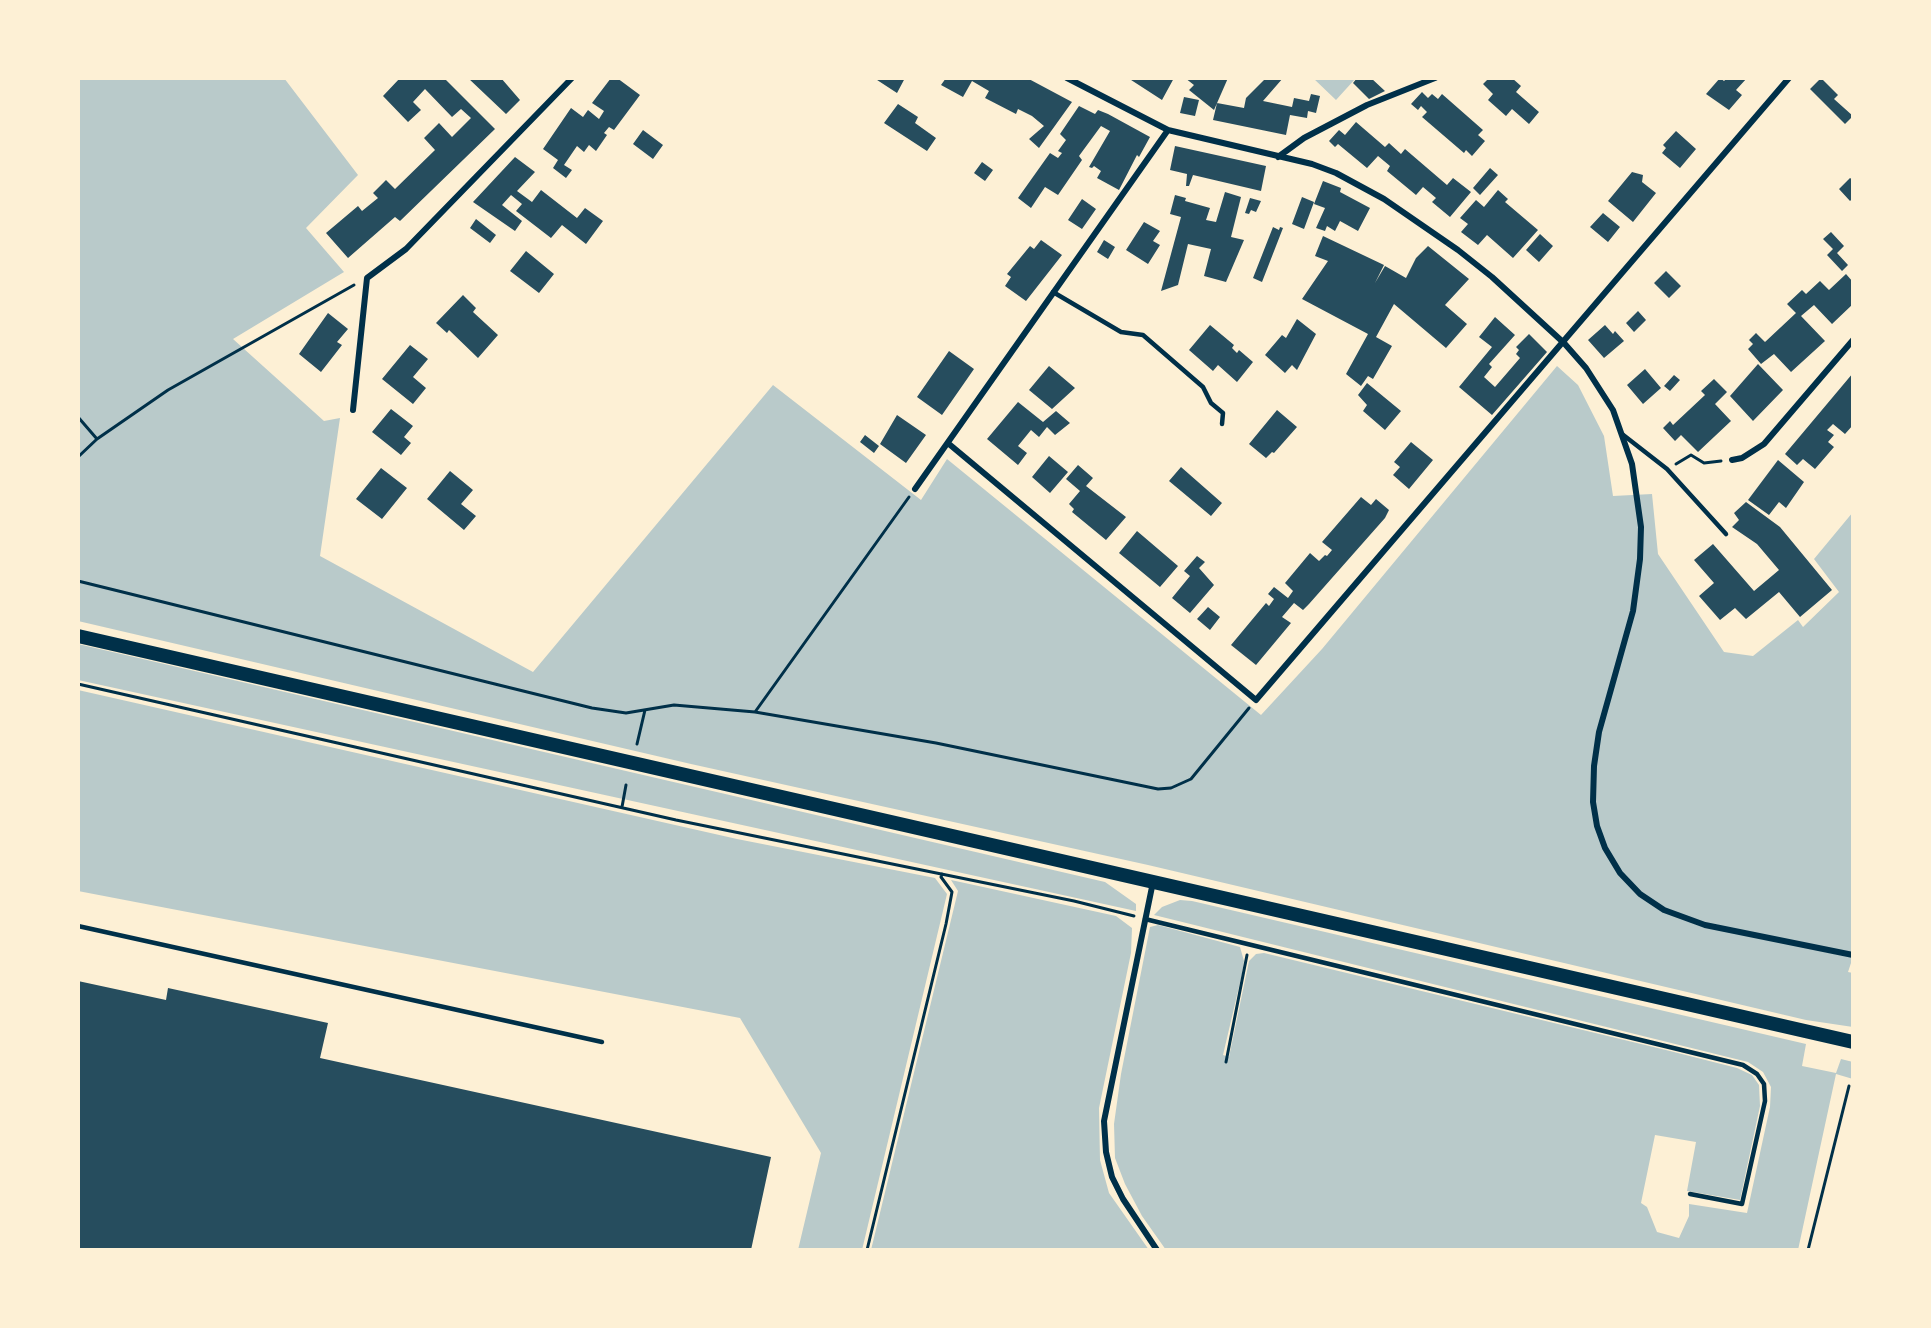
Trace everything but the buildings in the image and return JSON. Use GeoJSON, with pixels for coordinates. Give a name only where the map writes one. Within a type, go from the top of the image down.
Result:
{"type":"FeatureCollection","features":[{"type":"Feature","properties":{"kind":"main road"},"geometry":{"type":"LineString","coordinates":[[78,636],[1853,1042]]}},
{"type":"Feature","properties":{"kind":"street"},"geometry":{"type":"LineString","coordinates":[[352,410],[367,278],[406,249],[572,78]]}},
{"type":"Feature","properties":{"kind":"street"},"geometry":{"type":"LineString","coordinates":[[1067,78],[1168,129],[1312,164],[1336,173],[1414,218],[1492,277],[1564,343],[1603,393],[1622,434],[1632,464],[1638,499],[1640,559],[1633,611],[1599,732],[1594,766],[1593,802],[1597,826],[1605,848],[1620,873],[1640,894],[1664,910],[1705,925],[1853,955]]}},
{"type":"Feature","properties":{"kind":"street"},"geometry":{"type":"LineString","coordinates":[[1278,156],[1304,138],[1367,105],[1435,78]]}},
{"type":"Feature","properties":{"kind":"street"},"geometry":{"type":"LineString","coordinates":[[949,444],[1256,700],[1789,78]]}},
{"type":"Feature","properties":{"kind":"street"},"geometry":{"type":"LineString","coordinates":[[915,489],[949,444],[1168,129]]}},
{"type":"Feature","properties":{"kind":"street"},"geometry":{"type":"LineString","coordinates":[[1732,460],[1742,458],[1764,444],[1853,340]]}},
{"type":"Feature","properties":{"kind":"street"},"geometry":{"type":"LineString","coordinates":[[1154,881],[1104,1121],[1106,1152],[1112,1177],[1128,1208],[1157,1250]]}},
{"type":"Feature","properties":{"kind":"lane"},"geometry":{"type":"LineString","coordinates":[[1053,292],[1121,332],[1143,335],[1203,387],[1211,403],[1223,413],[1222,424]]}},
{"type":"Feature","properties":{"kind":"lane"},"geometry":{"type":"LineString","coordinates":[[1622,434],[1667,469],[1726,534]]}},
{"type":"Feature","properties":{"kind":"lane"},"geometry":{"type":"LineString","coordinates":[[1145,919],[1743,1065],[1757,1074],[1764,1084],[1765,1101],[1742,1204],[1690,1194]]}},
{"type":"Feature","properties":{"kind":"lane"},"geometry":{"type":"LineString","coordinates":[[78,926],[602,1042]]}},
{"type":"Feature","properties":{"kind":"path"},"geometry":{"type":"LineString","coordinates":[[78,457],[97,439],[168,390],[367,278]]}},
{"type":"Feature","properties":{"kind":"path"},"geometry":{"type":"LineString","coordinates":[[78,417],[97,439]]}},
{"type":"Feature","properties":{"kind":"path"},"geometry":{"type":"LineString","coordinates":[[1667,469],[1691,455],[1704,462],[1732,460]]}},
{"type":"Feature","properties":{"kind":"path"},"geometry":{"type":"LineString","coordinates":[[755,712],[915,489]]}},
{"type":"Feature","properties":{"kind":"path"},"geometry":{"type":"LineString","coordinates":[[78,581],[592,708],[626,713],[674,705],[755,712],[936,743],[1158,789],[1172,788],[1191,779],[1256,700]]}},
{"type":"Feature","properties":{"kind":"path"},"geometry":{"type":"LineString","coordinates":[[78,684],[622,807],[1074,901],[1145,919]]}},
{"type":"Feature","properties":{"kind":"path"},"geometry":{"type":"LineString","coordinates":[[637,744],[645,710]]}},
{"type":"Feature","properties":{"kind":"path"},"geometry":{"type":"LineString","coordinates":[[622,807],[626,785]]}},
{"type":"Feature","properties":{"kind":"path"},"geometry":{"type":"LineString","coordinates":[[867,1250],[946,924],[952,892],[941,877],[942,874]]}},
{"type":"Feature","properties":{"kind":"path"},"geometry":{"type":"LineString","coordinates":[[1226,1062],[1250,945]]}},
{"type":"Feature","properties":{"kind":"path"},"geometry":{"type":"LineString","coordinates":[[1808,1250],[1849,1086]]}},
{"type":"Feature","properties":{"kind":"shaded area"},"geometry":{"type":"Polygon","coordinates":[[[78,78],[284,78],[358,175],[306,228],[344,272],[233,339],[324,421],[340,418],[320,556],[533,672],[773,385],[921,500],[947,459],[1261,715],[1322,649],[1557,366],[1578,385],[1604,436],[1613,496],[1652,494],[1658,554],[1724,652],[1753,656],[1798,620],[1803,627],[1839,592],[1814,559],[1853,512],[1853,957],[1848,972],[1853,973],[1853,1027],[1806,1020],[1148,865],[691,764],[78,621],[78,78]]]}},
{"type":"Feature","properties":{"kind":"shaded area"},"geometry":{"type":"Polygon","coordinates":[[[1313,78],[1356,78],[1336,100],[1313,78]]]}},
{"type":"Feature","properties":{"kind":"shaded area"},"geometry":{"type":"Polygon","coordinates":[[[78,644],[1105,882],[1136,904],[1136,911],[78,680],[78,644]]]}},
{"type":"Feature","properties":{"kind":"shaded area"},"geometry":{"type":"Polygon","coordinates":[[[78,690],[737,839],[935,878],[947,894],[862,1250],[798,1250],[821,1153],[740,1018],[78,891],[78,690]]]}},
{"type":"Feature","properties":{"kind":"shaded area"},"geometry":{"type":"Polygon","coordinates":[[[951,880],[1116,916],[1132,928],[1131,953],[1099,1108],[1100,1160],[1109,1193],[1149,1250],[871,1250],[958,891],[951,880]]]}},
{"type":"Feature","properties":{"kind":"shaded area"},"geometry":{"type":"Polygon","coordinates":[[[1180,900],[1806,1044],[1802,1066],[1836,1073],[1841,1059],[1853,1062],[1853,1079],[1836,1074],[1798,1250],[1166,1250],[1142,1216],[1125,1184],[1115,1158],[1114,1124],[1121,1074],[1150,927],[1158,925],[1240,947],[1244,961],[1242,974],[1223,1055],[1229,1057],[1249,961],[1256,954],[1264,953],[1670,1051],[1737,1068],[1752,1075],[1759,1085],[1760,1106],[1740,1200],[1687,1191],[1696,1142],[1655,1135],[1641,1203],[1647,1207],[1657,1232],[1679,1238],[1689,1216],[1689,1204],[1747,1213],[1770,1107],[1771,1087],[1763,1072],[1748,1062],[1154,915],[1162,907],[1180,900]]]}}]}
